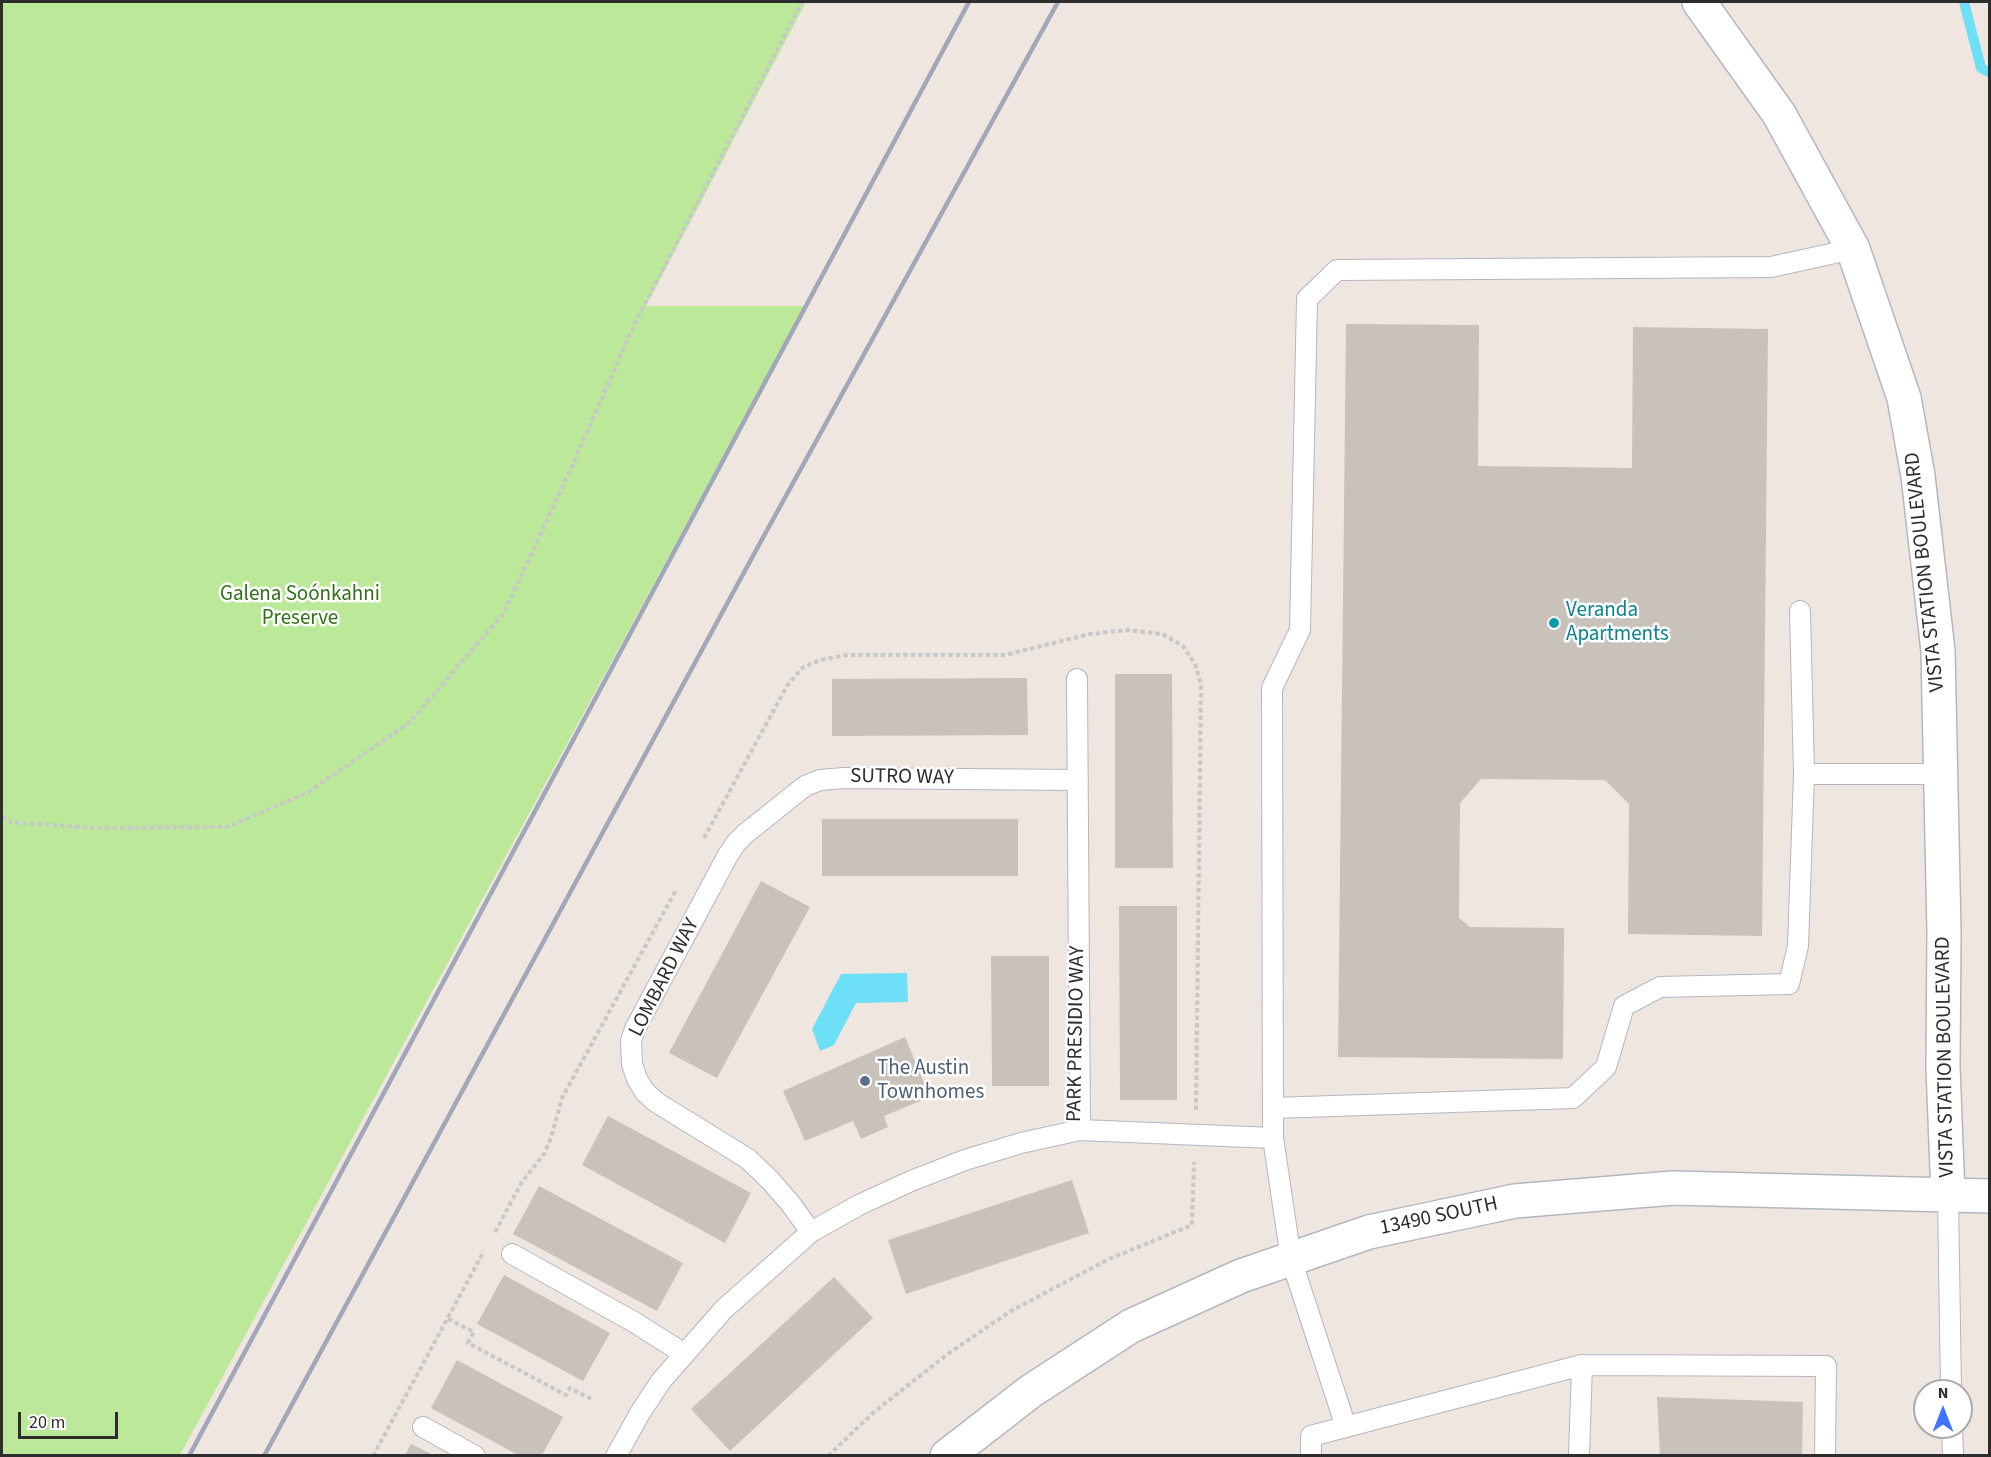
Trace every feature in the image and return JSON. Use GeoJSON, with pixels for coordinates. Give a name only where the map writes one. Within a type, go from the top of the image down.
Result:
{"type":"FeatureCollection","features":[{"type":"Feature","properties":{"kind":"street","name":"VISTA STATION BOULEVARD"},"geometry":{"type":"LineString","coordinates":[[1699,2],[1779,114],[1853,249],[1904,398],[1918,476],[1938,651],[1944,931],[1942,1067],[1948,1196]]}},
{"type":"Feature","properties":{"kind":"street","name":"13490 SOUTH"},"geometry":{"type":"LineString","coordinates":[[947,1455],[1030,1391],[1131,1326],[1241,1276],[1369,1232],[1515,1201],[1673,1188],[1989,1196]]}},
{"type":"Feature","properties":{"kind":"lane"},"geometry":{"type":"LineString","coordinates":[[1346,1427],[1291,1259],[1273,1138],[1272,688],[1300,630],[1307,299],[1337,270],[1771,267],[1853,249]]}},
{"type":"Feature","properties":{"kind":"lane"},"geometry":{"type":"LineString","coordinates":[[1273,1108],[1573,1098],[1606,1067],[1624,1006],[1660,987],[1789,984],[1798,946],[1804,774],[1800,611]]}},
{"type":"Feature","properties":{"kind":"lane","name":"PARK PRESIDIO WAY"},"geometry":{"type":"LineString","coordinates":[[620,1454],[650,1397],[683,1353],[724,1309],[811,1232],[859,1205],[943,1168],[1021,1143],[1080,1130],[1077,679]]}},
{"type":"Feature","properties":{"kind":"lane"},"geometry":{"type":"LineString","coordinates":[[1804,774],[1940,774]]}},
{"type":"Feature","properties":{"kind":"lane","name":"SUTRO WAY"},"geometry":{"type":"LineString","coordinates":[[745,834],[805,786],[832,778],[1077,780]]}},
{"type":"Feature","properties":{"kind":"lane","name":"LOMBARD WAY"},"geometry":{"type":"LineString","coordinates":[[745,834],[728,855],[635,1029],[631,1041],[632,1064],[645,1092],[656,1102],[748,1159],[770,1179],[811,1232]]}},
{"type":"Feature","properties":{"kind":"lane"},"geometry":{"type":"LineString","coordinates":[[1080,1130],[1273,1138]]}},
{"type":"Feature","properties":{"kind":"lane"},"geometry":{"type":"LineString","coordinates":[[1948,1196],[1951,1379]]}},
{"type":"Feature","properties":{"kind":"lane"},"geometry":{"type":"LineString","coordinates":[[512,1254],[634,1322],[683,1353]]}},
{"type":"Feature","properties":{"kind":"lane"},"geometry":{"type":"LineString","coordinates":[[1580,1455],[1581,1365]]}},
{"type":"Feature","properties":{"kind":"lane"},"geometry":{"type":"LineString","coordinates":[[1311,1455],[1311,1436],[1581,1365],[1826,1366],[1825,1455]]}},
{"type":"Feature","properties":{"kind":"lane"},"geometry":{"type":"LineString","coordinates":[[423,1427],[475,1455]]}},
{"type":"Feature","properties":{"kind":"lane"},"geometry":{"type":"LineString","coordinates":[[1952,1439],[1953,1455]]}},
{"type":"Feature","properties":{"kind":"path"},"geometry":{"type":"LineString","coordinates":[[2,816],[11,822],[92,828],[227,827],[307,793],[410,722],[504,613],[569,473],[634,323],[802,2]]}},
{"type":"Feature","properties":{"kind":"path"},"geometry":{"type":"LineString","coordinates":[[701,843],[787,686],[802,669],[820,660],[847,655],[1005,655],[1090,634],[1127,630],[1162,634],[1183,646],[1195,664],[1201,684],[1196,1116]]}},
{"type":"Feature","properties":{"kind":"path"},"geometry":{"type":"LineString","coordinates":[[494,1234],[522,1182],[544,1154],[562,1098],[678,885]]}},
{"type":"Feature","properties":{"kind":"path"},"geometry":{"type":"LineString","coordinates":[[828,1455],[874,1412],[949,1353],[1011,1311],[1109,1259],[1192,1225],[1194,1159]]}},
{"type":"Feature","properties":{"kind":"path"},"geometry":{"type":"LineString","coordinates":[[373,1455],[488,1245]]}},
{"type":"Feature","properties":{"kind":"path"},"geometry":{"type":"LineString","coordinates":[[448,1319],[474,1332],[468,1343],[566,1395],[570,1388],[591,1399]]}},
{"type":"Feature","properties":{"kind":"green space","name":"Galena Soónkahni Preserve"},"geometry":{"type":"Polygon","coordinates":[[[2,2],[806,2],[646,306],[805,306],[180,1455],[2,1455],[2,2]]]}},
{"type":"Feature","properties":{"kind":"water"},"geometry":{"type":"Polygon","coordinates":[[[907,973],[908,1002],[856,1003],[834,1045],[820,1051],[812,1029],[841,974],[907,973]]]}},
{"type":"Feature","properties":{"kind":"building","name":"Veranda Apartments"},"geometry":{"type":"Polygon","coordinates":[[[1346,324],[1479,325],[1478,466],[1632,468],[1633,327],[1768,329],[1762,936],[1628,934],[1629,804],[1605,780],[1481,779],[1460,803],[1459,918],[1470,927],[1564,928],[1563,1059],[1338,1057],[1346,324]]]}},
{"type":"Feature","properties":{"kind":"building"},"geometry":{"type":"Polygon","coordinates":[[[1115,674],[1172,674],[1173,868],[1115,868],[1115,674]]]}},
{"type":"Feature","properties":{"kind":"building"},"geometry":{"type":"Polygon","coordinates":[[[1027,678],[1028,735],[832,736],[832,679],[1027,678]]]}},
{"type":"Feature","properties":{"kind":"building"},"geometry":{"type":"Polygon","coordinates":[[[822,819],[1018,819],[1018,876],[822,876],[822,819]]]}},
{"type":"Feature","properties":{"kind":"building"},"geometry":{"type":"Polygon","coordinates":[[[761,881],[810,907],[717,1078],[669,1053],[761,881]]]}},
{"type":"Feature","properties":{"kind":"building"},"geometry":{"type":"Polygon","coordinates":[[[1119,906],[1177,906],[1177,1100],[1120,1100],[1119,906]]]}},
{"type":"Feature","properties":{"kind":"building"},"geometry":{"type":"Polygon","coordinates":[[[991,956],[1049,956],[1049,1086],[992,1086],[991,956]]]}},
{"type":"Feature","properties":{"kind":"building","name":"The Austin Townhomes"},"geometry":{"type":"Polygon","coordinates":[[[905,1037],[930,1097],[884,1116],[888,1127],[861,1139],[853,1121],[805,1141],[783,1091],[905,1037]]]}},
{"type":"Feature","properties":{"kind":"building"},"geometry":{"type":"Polygon","coordinates":[[[608,1116],[751,1193],[725,1243],[582,1165],[608,1116]]]}},
{"type":"Feature","properties":{"kind":"building"},"geometry":{"type":"Polygon","coordinates":[[[1072,1180],[1089,1233],[906,1294],[888,1240],[1072,1180]]]}},
{"type":"Feature","properties":{"kind":"building"},"geometry":{"type":"Polygon","coordinates":[[[539,1186],[683,1263],[657,1311],[513,1234],[539,1186]]]}},
{"type":"Feature","properties":{"kind":"building"},"geometry":{"type":"Polygon","coordinates":[[[504,1275],[610,1333],[583,1381],[477,1324],[504,1275]]]}},
{"type":"Feature","properties":{"kind":"building"},"geometry":{"type":"Polygon","coordinates":[[[834,1277],[873,1318],[730,1451],[691,1409],[834,1277]]]}},
{"type":"Feature","properties":{"kind":"building"},"geometry":{"type":"Polygon","coordinates":[[[457,1360],[563,1417],[542,1455],[518,1455],[431,1408],[457,1360]]]}},
{"type":"Feature","properties":{"kind":"building"},"geometry":{"type":"Polygon","coordinates":[[[1657,1397],[1803,1402],[1802,1455],[1660,1455],[1657,1397]]]}},
{"type":"Feature","properties":{"kind":"building"},"geometry":{"type":"Polygon","coordinates":[[[411,1444],[433,1455],[405,1455],[411,1444]]]}},
{"type":"Feature","properties":{"kind":"waterway"},"geometry":{"type":"LineString","coordinates":[[1964,2],[1981,68],[1990,73]]}},
{"type":"Feature","properties":{"kind":"railway"},"geometry":{"type":"LineString","coordinates":[[189,1456],[969,2]]}},
{"type":"Feature","properties":{"kind":"railway"},"geometry":{"type":"LineString","coordinates":[[264,1456],[760,543],[1058,2]]}},
{"type":"Feature","properties":{"kind":"place","name":"Veranda Apartments"},"geometry":{"type":"Point","coordinates":[1554,623]}},
{"type":"Feature","properties":{"kind":"place","name":"The Austin Townhomes"},"geometry":{"type":"Point","coordinates":[865,1081]}}]}
